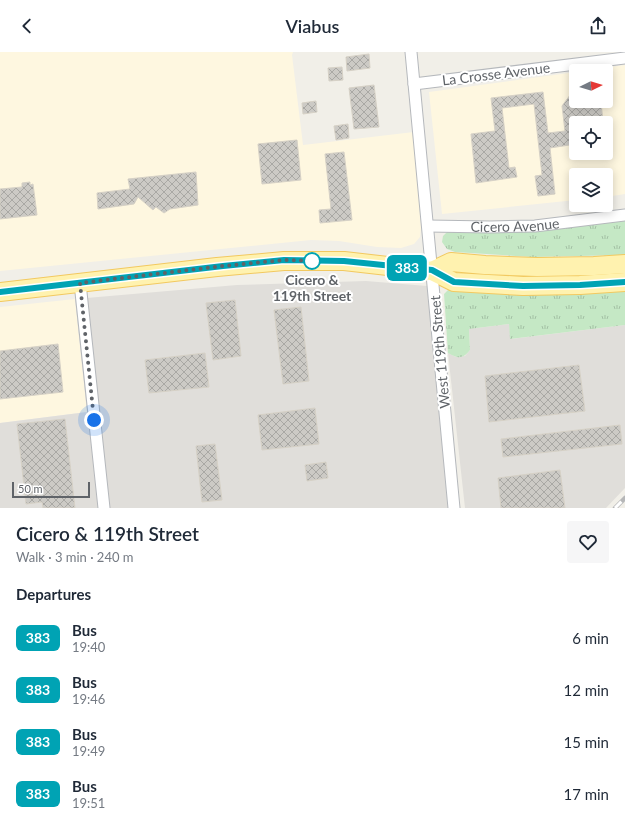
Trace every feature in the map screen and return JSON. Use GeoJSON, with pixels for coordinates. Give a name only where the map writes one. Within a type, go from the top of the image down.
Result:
{"type":"FeatureCollection","features":[{"type":"Feature","properties":{"kind":"main road"},"geometry":{"type":"LineString","coordinates":[[0,292],[284,260],[344,261],[432,270],[454,282],[523,286],[580,285],[625,282]]}},
{"type":"Feature","properties":{"kind":"main road"},"geometry":{"type":"LineString","coordinates":[[432,270],[451,262],[537,267],[625,264]]}},
{"type":"Feature","properties":{"kind":"street","name":"West 119th Street"},"geometry":{"type":"LineString","coordinates":[[411,52],[454,508]]}},
{"type":"Feature","properties":{"kind":"street","name":"La Crosse Avenue"},"geometry":{"type":"LineString","coordinates":[[414,84],[625,58]]}},
{"type":"Feature","properties":{"kind":"street","name":"Cicero Avenue"},"geometry":{"type":"LineString","coordinates":[[428,226],[535,226],[625,214]]}},
{"type":"Feature","properties":{"kind":"street"},"geometry":{"type":"LineString","coordinates":[[80,283],[104,508]]}},
{"type":"Feature","properties":{"kind":"shaded area"},"geometry":{"type":"Polygon","coordinates":[[[0,52],[293,52],[292,55],[303,145],[414,132],[421,228],[420,237],[414,244],[401,248],[377,247],[339,241],[311,240],[0,271],[0,52]]]}},
{"type":"Feature","properties":{"kind":"shaded area"},"geometry":{"type":"Polygon","coordinates":[[[625,65],[625,194],[613,196],[613,168],[569,168],[569,201],[442,214],[429,92],[569,73],[569,108],[613,108],[613,67],[625,65]]]}},
{"type":"Feature","properties":{"kind":"shaded area"},"geometry":{"type":"Polygon","coordinates":[[[366,281],[427,286],[450,508],[0,508],[0,423],[87,412],[75,299],[237,285],[366,281]]]}},
{"type":"Feature","properties":{"kind":"shaded area"},"geometry":{"type":"Polygon","coordinates":[[[75,299],[87,412],[0,423],[0,307],[75,299]]]}},
{"type":"Feature","properties":{"kind":"shaded area"},"geometry":{"type":"Polygon","coordinates":[[[509,324],[511,339],[625,325],[625,488],[606,508],[465,508],[448,353],[456,357],[465,356],[470,350],[469,329],[509,324]]]}},
{"type":"Feature","properties":{"kind":"green space"},"geometry":{"type":"Polygon","coordinates":[[[625,221],[625,255],[532,257],[455,252],[447,249],[442,242],[443,236],[448,231],[502,232],[625,221]]]}},
{"type":"Feature","properties":{"kind":"green space"},"geometry":{"type":"Polygon","coordinates":[[[450,288],[568,295],[625,291],[625,325],[510,339],[509,324],[469,329],[470,350],[465,355],[458,357],[448,353],[444,294],[450,288]]]}},
{"type":"Feature","properties":{"kind":"building"},"geometry":{"type":"Polygon","coordinates":[[[369,54],[370,68],[347,71],[346,57],[369,54]]]}},
{"type":"Feature","properties":{"kind":"building"},"geometry":{"type":"Polygon","coordinates":[[[342,67],[343,80],[329,81],[328,68],[342,67]]]}},
{"type":"Feature","properties":{"kind":"building"},"geometry":{"type":"Polygon","coordinates":[[[374,85],[379,127],[354,129],[349,88],[374,85]]]}},
{"type":"Feature","properties":{"kind":"building"},"geometry":{"type":"Polygon","coordinates":[[[543,92],[548,133],[565,131],[562,106],[569,96],[569,108],[602,108],[602,116],[569,116],[569,145],[550,148],[555,194],[538,196],[535,176],[542,175],[534,104],[502,108],[509,168],[515,167],[517,177],[476,183],[471,134],[495,131],[491,98],[543,92]]]}},
{"type":"Feature","properties":{"kind":"building"},"geometry":{"type":"Polygon","coordinates":[[[316,101],[317,112],[303,114],[302,103],[316,101]]]}},
{"type":"Feature","properties":{"kind":"building"},"geometry":{"type":"Polygon","coordinates":[[[348,124],[349,138],[336,140],[334,126],[348,124]]]}},
{"type":"Feature","properties":{"kind":"building"},"geometry":{"type":"Polygon","coordinates":[[[297,140],[301,180],[262,184],[258,144],[297,140]]]}},
{"type":"Feature","properties":{"kind":"building"},"geometry":{"type":"Polygon","coordinates":[[[344,152],[352,220],[320,223],[319,210],[331,209],[325,154],[344,152]]]}},
{"type":"Feature","properties":{"kind":"building"},"geometry":{"type":"Polygon","coordinates":[[[196,172],[198,205],[170,209],[164,213],[156,207],[153,210],[138,197],[134,204],[98,209],[97,193],[130,189],[128,179],[196,172]]]}},
{"type":"Feature","properties":{"kind":"building"},"geometry":{"type":"Polygon","coordinates":[[[30,182],[30,185],[33,184],[37,215],[0,219],[0,189],[22,187],[22,183],[30,182]]]}},
{"type":"Feature","properties":{"kind":"building"},"geometry":{"type":"Polygon","coordinates":[[[235,300],[241,356],[213,360],[206,303],[235,300]]]}},
{"type":"Feature","properties":{"kind":"building"},"geometry":{"type":"Polygon","coordinates":[[[301,307],[309,381],[283,384],[274,310],[301,307]]]}},
{"type":"Feature","properties":{"kind":"building"},"geometry":{"type":"Polygon","coordinates":[[[58,344],[63,392],[0,399],[0,351],[58,344]]]}},
{"type":"Feature","properties":{"kind":"building"},"geometry":{"type":"Polygon","coordinates":[[[205,353],[209,387],[149,393],[145,360],[205,353]]]}},
{"type":"Feature","properties":{"kind":"building"},"geometry":{"type":"Polygon","coordinates":[[[579,365],[585,411],[489,422],[485,376],[579,365]]]}},
{"type":"Feature","properties":{"kind":"building"},"geometry":{"type":"Polygon","coordinates":[[[315,408],[319,444],[262,450],[258,415],[315,408]]]}},
{"type":"Feature","properties":{"kind":"building"},"geometry":{"type":"Polygon","coordinates":[[[65,419],[75,508],[43,508],[42,502],[26,504],[17,424],[65,419]]]}},
{"type":"Feature","properties":{"kind":"building"},"geometry":{"type":"Polygon","coordinates":[[[620,425],[622,444],[503,457],[501,439],[620,425]]]}},
{"type":"Feature","properties":{"kind":"building"},"geometry":{"type":"Polygon","coordinates":[[[215,444],[222,500],[202,502],[196,446],[215,444]]]}},
{"type":"Feature","properties":{"kind":"building"},"geometry":{"type":"Polygon","coordinates":[[[326,462],[328,478],[307,481],[305,465],[326,462]]]}},
{"type":"Feature","properties":{"kind":"building"},"geometry":{"type":"Polygon","coordinates":[[[560,470],[565,508],[501,508],[498,478],[560,470]]]}},
{"type":"Feature","properties":{"kind":"railway"},"geometry":{"type":"LineString","coordinates":[[615,508],[625,498]]}},
{"type":"Feature","properties":{"kind":"bus line","name":"383"},"geometry":{"type":"LineString","coordinates":[[0,292],[284,260],[344,261],[432,270],[454,282],[523,286],[580,285],[625,282]]}},
{"type":"Feature","properties":{"kind":"place","name":"Cicero & 119th Street"},"geometry":{"type":"Point","coordinates":[312,261]}},
{"type":"Feature","properties":{"kind":"route"},"geometry":{"type":"LineString","coordinates":[[94,420],[80,283],[284,260],[312,261]]}}]}
